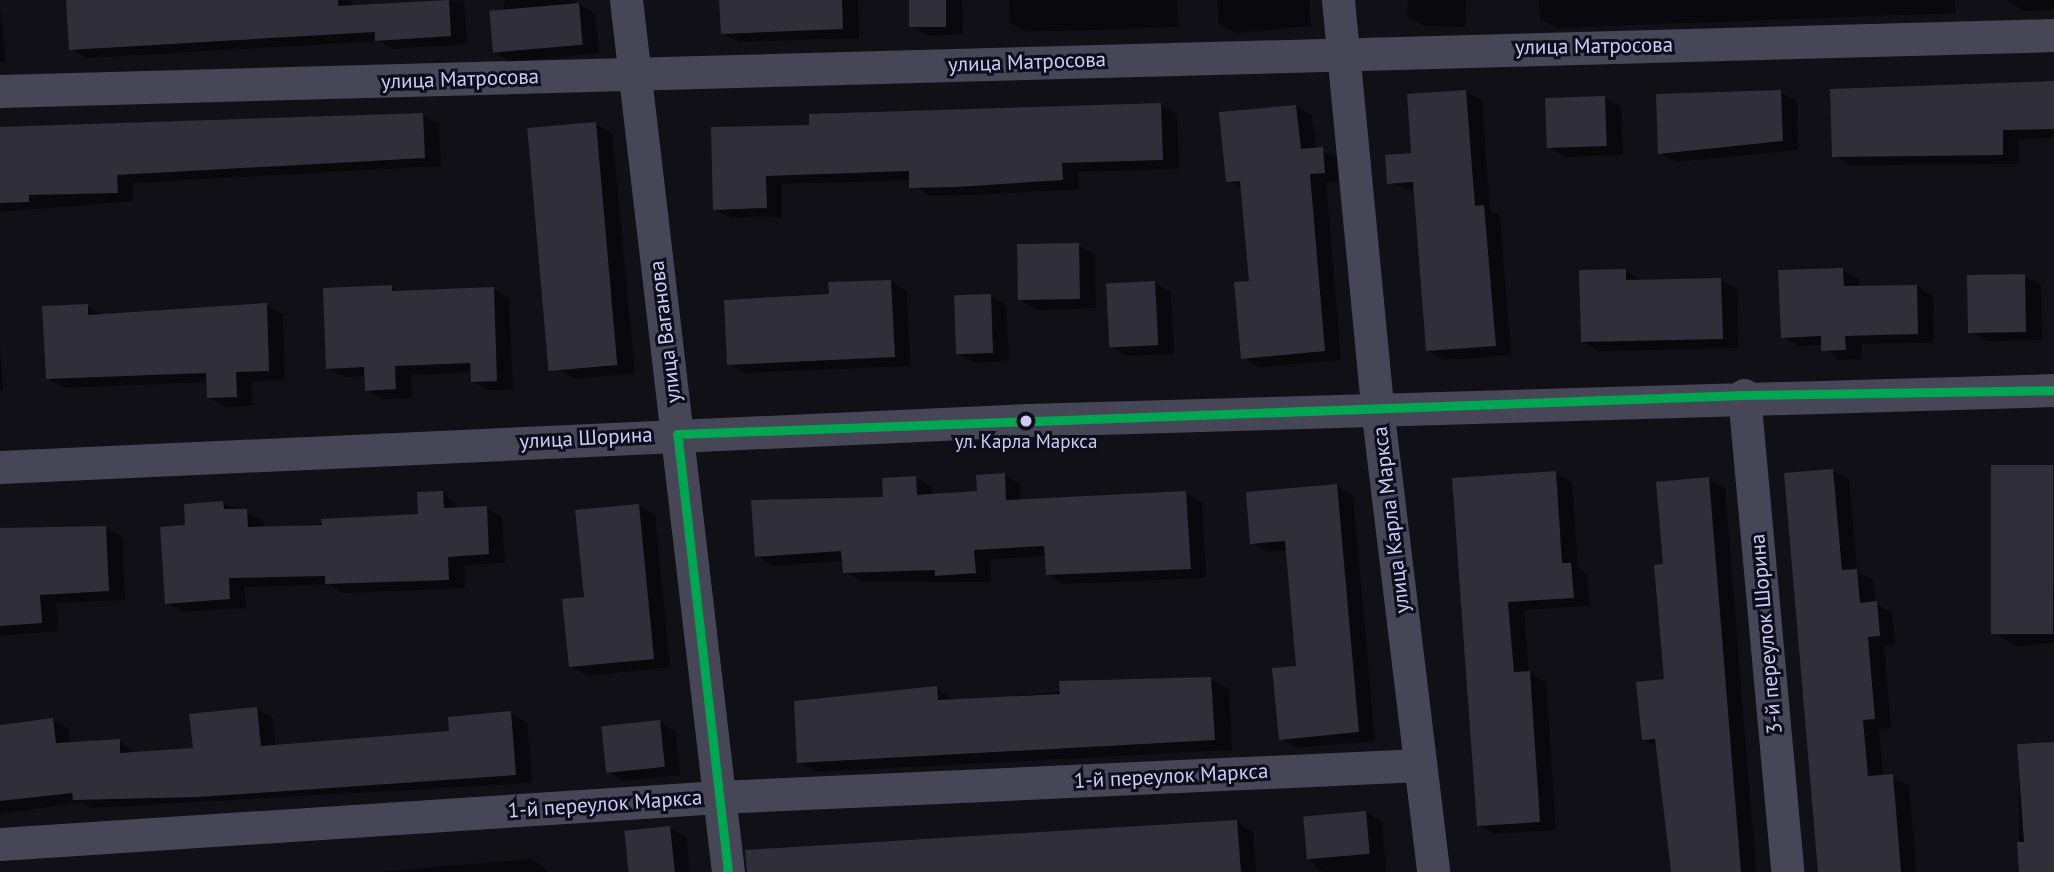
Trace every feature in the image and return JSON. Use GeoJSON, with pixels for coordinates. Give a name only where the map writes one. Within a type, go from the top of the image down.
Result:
{"type":"FeatureCollection","features":[{"type":"Feature","properties":{"kind":"street","name":"улица Ваганова"},"geometry":{"type":"LineString","coordinates":[[626,0],[728,872]]}},
{"type":"Feature","properties":{"kind":"street","name":"улица Карла Маркса"},"geometry":{"type":"LineString","coordinates":[[1338,0],[1377,407],[1433,872]]}},
{"type":"Feature","properties":{"kind":"street","name":"улица Матросова"},"geometry":{"type":"LineString","coordinates":[[0,91],[1343,52],[2054,35]]}},
{"type":"Feature","properties":{"kind":"street","name":"улица Шорина"},"geometry":{"type":"LineString","coordinates":[[0,467],[677,434],[1377,407],[1744,395],[2054,390]]}},
{"type":"Feature","properties":{"kind":"street","name":"3-й переулок Шорина"},"geometry":{"type":"LineString","coordinates":[[1744,395],[1787,872]]}},
{"type":"Feature","properties":{"kind":"street","name":"1-й переулок Маркса"},"geometry":{"type":"LineString","coordinates":[[0,844],[719,797],[1420,765]]}},
{"type":"Feature","properties":{"kind":"building"},"geometry":{"type":"Polygon","coordinates":[[[66,0],[338,0],[338,6],[449,0],[451,36],[375,41],[375,32],[69,50],[66,0]]]}},
{"type":"Feature","properties":{"kind":"building"},"geometry":{"type":"Polygon","coordinates":[[[719,0],[842,0],[843,29],[721,34],[719,0]]]}},
{"type":"Feature","properties":{"kind":"building"},"geometry":{"type":"Polygon","coordinates":[[[909,0],[946,0],[946,27],[909,27],[909,0]]]}},
{"type":"Feature","properties":{"kind":"building"},"geometry":{"type":"Polygon","coordinates":[[[579,3],[583,45],[493,53],[489,11],[579,3]]]}},
{"type":"Feature","properties":{"kind":"building"},"geometry":{"type":"Polygon","coordinates":[[[2054,81],[2054,129],[2003,130],[2003,155],[1832,157],[1830,89],[2054,81]]]}},
{"type":"Feature","properties":{"kind":"building"},"geometry":{"type":"Polygon","coordinates":[[[1466,90],[1475,206],[1484,205],[1496,346],[1426,351],[1413,182],[1387,184],[1385,155],[1411,153],[1407,94],[1466,90]]]}},
{"type":"Feature","properties":{"kind":"building"},"geometry":{"type":"Polygon","coordinates":[[[1781,90],[1783,141],[1658,154],[1656,94],[1781,90]]]}},
{"type":"Feature","properties":{"kind":"building"},"geometry":{"type":"Polygon","coordinates":[[[1605,96],[1607,146],[1547,148],[1545,98],[1605,96]]]}},
{"type":"Feature","properties":{"kind":"building"},"geometry":{"type":"Polygon","coordinates":[[[1161,103],[1163,160],[1062,163],[1063,180],[956,187],[909,188],[909,171],[766,176],[767,208],[713,210],[711,127],[809,125],[809,114],[1161,103]]]}},
{"type":"Feature","properties":{"kind":"building"},"geometry":{"type":"Polygon","coordinates":[[[1296,105],[1301,149],[1323,147],[1325,173],[1310,174],[1325,351],[1241,359],[1234,282],[1249,281],[1240,181],[1226,182],[1219,112],[1296,105]]]}},
{"type":"Feature","properties":{"kind":"building"},"geometry":{"type":"Polygon","coordinates":[[[423,113],[425,158],[117,175],[118,193],[29,195],[29,202],[0,203],[0,127],[423,113]]]}},
{"type":"Feature","properties":{"kind":"building"},"geometry":{"type":"Polygon","coordinates":[[[596,122],[617,365],[549,371],[527,128],[596,122]]]}},
{"type":"Feature","properties":{"kind":"building"},"geometry":{"type":"Polygon","coordinates":[[[1079,243],[1080,299],[1018,300],[1017,244],[1079,243]]]}},
{"type":"Feature","properties":{"kind":"building"},"geometry":{"type":"Polygon","coordinates":[[[1843,268],[1844,286],[1917,285],[1918,334],[1845,336],[1846,350],[1821,351],[1821,336],[1781,338],[1778,270],[1843,268]]]}},
{"type":"Feature","properties":{"kind":"building"},"geometry":{"type":"Polygon","coordinates":[[[1626,269],[1626,280],[1721,278],[1723,339],[1581,342],[1579,270],[1626,269]]]}},
{"type":"Feature","properties":{"kind":"building"},"geometry":{"type":"Polygon","coordinates":[[[2025,274],[2026,332],[1968,333],[1967,275],[2025,274]]]}},
{"type":"Feature","properties":{"kind":"building"},"geometry":{"type":"Polygon","coordinates":[[[891,280],[895,357],[727,365],[724,300],[829,294],[828,282],[891,280]]]}},
{"type":"Feature","properties":{"kind":"building"},"geometry":{"type":"Polygon","coordinates":[[[1155,281],[1158,345],[1109,347],[1106,284],[1155,281]]]}},
{"type":"Feature","properties":{"kind":"building"},"geometry":{"type":"Polygon","coordinates":[[[392,285],[392,291],[494,287],[497,381],[471,382],[470,363],[395,366],[396,389],[365,391],[364,367],[326,369],[323,288],[392,285]]]}},
{"type":"Feature","properties":{"kind":"building"},"geometry":{"type":"Polygon","coordinates":[[[991,294],[993,353],[956,354],[954,295],[991,294]]]}},
{"type":"Feature","properties":{"kind":"building"},"geometry":{"type":"Polygon","coordinates":[[[267,303],[269,371],[236,372],[237,397],[207,398],[206,373],[46,379],[42,306],[88,304],[88,315],[267,303]]]}},
{"type":"Feature","properties":{"kind":"building"},"geometry":{"type":"Polygon","coordinates":[[[1991,465],[2053,465],[2053,634],[1991,634],[1991,465]]]}},
{"type":"Feature","properties":{"kind":"building"},"geometry":{"type":"Polygon","coordinates":[[[1833,469],[1842,570],[1857,569],[1860,603],[1877,601],[1880,636],[1868,637],[1875,719],[1863,720],[1868,776],[1893,774],[1901,872],[1818,872],[1784,473],[1833,469]]]}},
{"type":"Feature","properties":{"kind":"building"},"geometry":{"type":"Polygon","coordinates":[[[1556,471],[1562,563],[1571,563],[1574,598],[1508,602],[1514,672],[1530,671],[1540,822],[1477,826],[1452,478],[1556,471]]]}},
{"type":"Feature","properties":{"kind":"building"},"geometry":{"type":"Polygon","coordinates":[[[1005,473],[1006,500],[1186,491],[1191,569],[1046,575],[1044,546],[974,550],[976,573],[935,576],[935,570],[843,573],[841,551],[755,557],[751,500],[883,497],[882,478],[916,476],[917,495],[977,491],[976,475],[1005,473]]]}},
{"type":"Feature","properties":{"kind":"building"},"geometry":{"type":"Polygon","coordinates":[[[1709,477],[1741,872],[1671,872],[1655,739],[1642,740],[1636,682],[1664,679],[1654,565],[1663,564],[1656,482],[1709,477]]]}},
{"type":"Feature","properties":{"kind":"building"},"geometry":{"type":"Polygon","coordinates":[[[1337,484],[1359,732],[1279,740],[1272,668],[1296,666],[1285,541],[1250,544],[1246,492],[1337,484]]]}},
{"type":"Feature","properties":{"kind":"building"},"geometry":{"type":"Polygon","coordinates":[[[443,491],[444,508],[487,506],[489,554],[448,557],[449,580],[325,584],[325,576],[229,578],[230,599],[165,604],[160,527],[185,525],[184,504],[223,501],[224,509],[247,509],[248,527],[322,525],[321,519],[418,514],[417,492],[443,491]]]}},
{"type":"Feature","properties":{"kind":"building"},"geometry":{"type":"Polygon","coordinates":[[[639,504],[654,659],[569,667],[562,599],[584,597],[575,510],[639,504]]]}},
{"type":"Feature","properties":{"kind":"building"},"geometry":{"type":"Polygon","coordinates":[[[106,526],[109,591],[40,595],[42,623],[0,626],[0,528],[106,526]]]}},
{"type":"Feature","properties":{"kind":"building"},"geometry":{"type":"Polygon","coordinates":[[[1211,677],[1215,740],[797,763],[794,701],[937,686],[938,700],[1060,694],[1059,681],[1211,677]]]}},
{"type":"Feature","properties":{"kind":"building"},"geometry":{"type":"Polygon","coordinates":[[[257,707],[261,746],[449,731],[448,717],[511,711],[516,775],[198,797],[73,800],[72,793],[0,801],[0,725],[53,718],[56,743],[120,739],[120,753],[193,748],[189,714],[257,707]]]}},
{"type":"Feature","properties":{"kind":"building"},"geometry":{"type":"Polygon","coordinates":[[[660,720],[665,767],[606,773],[601,726],[660,720]]]}},
{"type":"Feature","properties":{"kind":"building"},"geometry":{"type":"Polygon","coordinates":[[[2054,742],[2054,872],[2019,872],[2017,842],[2024,842],[2017,744],[2054,742]]]}},
{"type":"Feature","properties":{"kind":"building"},"geometry":{"type":"Polygon","coordinates":[[[1366,811],[1370,854],[1307,859],[1303,816],[1366,811]]]}},
{"type":"Feature","properties":{"kind":"building"},"geometry":{"type":"Polygon","coordinates":[[[1237,820],[1241,872],[747,872],[745,850],[1237,820]]]}},
{"type":"Feature","properties":{"kind":"building"},"geometry":{"type":"Polygon","coordinates":[[[670,826],[675,872],[629,872],[624,831],[670,826]]]}},
{"type":"Feature","properties":{"kind":"transit line"},"geometry":{"type":"LineString","coordinates":[[728,872],[677,434],[1744,395],[2054,390]]}},
{"type":"Feature","properties":{"kind":"place","name":"ул. Карла Маркса"},"geometry":{"type":"Point","coordinates":[1026,421]}}]}
